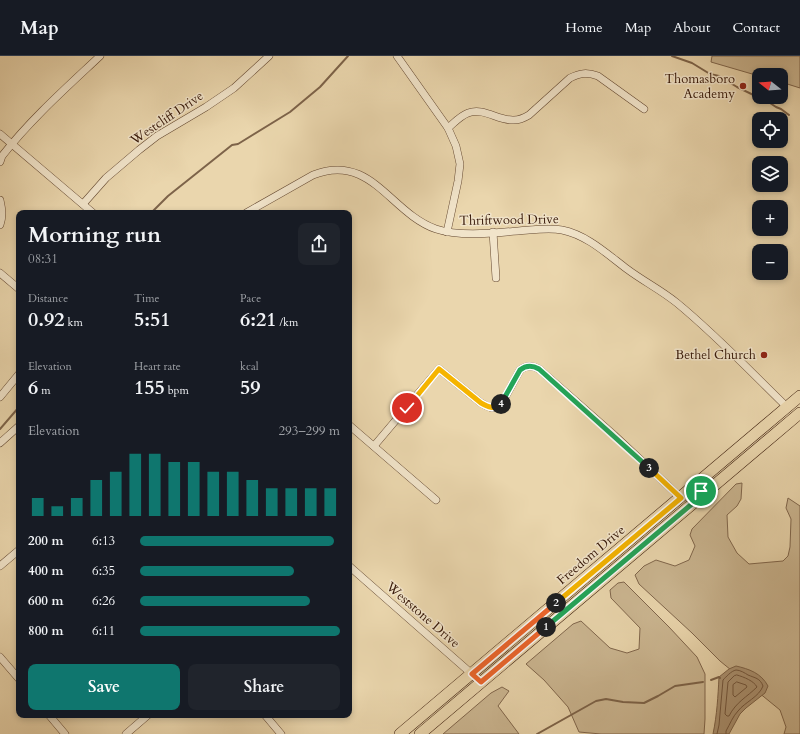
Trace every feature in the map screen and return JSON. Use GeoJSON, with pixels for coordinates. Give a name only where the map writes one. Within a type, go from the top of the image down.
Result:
{"type":"FeatureCollection","features":[{"type":"Feature","properties":{"kind":"main road","name":"Freedom Drive"},"geometry":{"type":"LineString","coordinates":[[400,734],[800,396]]}},
{"type":"Feature","properties":{"kind":"main road"},"geometry":{"type":"LineString","coordinates":[[699,498],[701,491],[710,482],[780,422],[787,407]]}},
{"type":"Feature","properties":{"kind":"main road","name":"Freedom Drive"},"geometry":{"type":"LineString","coordinates":[[420,734],[800,413]]}},
{"type":"Feature","properties":{"kind":"street"},"geometry":{"type":"LineString","coordinates":[[0,162],[2,156],[41,111],[100,56]]}},
{"type":"Feature","properties":{"kind":"street","name":"Westcliff Drive"},"geometry":{"type":"LineString","coordinates":[[83,204],[106,178],[139,150],[157,136],[206,107],[234,88],[269,56]]}},
{"type":"Feature","properties":{"kind":"street"},"geometry":{"type":"LineString","coordinates":[[397,56],[448,128],[456,146],[460,164],[458,181],[447,232]]}},
{"type":"Feature","properties":{"kind":"street"},"geometry":{"type":"LineString","coordinates":[[448,128],[463,115],[476,111],[507,120],[522,119],[529,115],[570,78],[576,74],[584,73],[591,73],[598,76],[644,109]]}},
{"type":"Feature","properties":{"kind":"street"},"geometry":{"type":"LineString","coordinates":[[0,134],[90,210]]}},
{"type":"Feature","properties":{"kind":"street","name":"Thriftwood Drive"},"geometry":{"type":"LineString","coordinates":[[251,210],[321,172],[344,170],[367,178],[417,218],[430,226],[447,232],[466,234],[542,229],[562,230],[572,233],[582,237],[677,303],[727,348],[787,407]]}},
{"type":"Feature","properties":{"kind":"street"},"geometry":{"type":"LineString","coordinates":[[0,200],[2,213],[0,225]]}},
{"type":"Feature","properties":{"kind":"street"},"geometry":{"type":"LineString","coordinates":[[493,232],[496,278]]}},
{"type":"Feature","properties":{"kind":"street"},"geometry":{"type":"LineString","coordinates":[[0,273],[16,286]]}},
{"type":"Feature","properties":{"kind":"street"},"geometry":{"type":"LineString","coordinates":[[374,446],[439,369],[481,403],[488,407],[494,408],[502,403],[520,370],[529,366],[535,366],[614,435],[681,498]]}},
{"type":"Feature","properties":{"kind":"street"},"geometry":{"type":"LineString","coordinates":[[0,397],[16,378]]}},
{"type":"Feature","properties":{"kind":"street"},"geometry":{"type":"LineString","coordinates":[[352,428],[436,500]]}},
{"type":"Feature","properties":{"kind":"street"},"geometry":{"type":"LineString","coordinates":[[0,443],[16,429]]}},
{"type":"Feature","properties":{"kind":"street"},"geometry":{"type":"LineString","coordinates":[[0,566],[16,553]]}},
{"type":"Feature","properties":{"kind":"street","name":"Weststone Drive"},"geometry":{"type":"LineString","coordinates":[[352,569],[481,682]]}},
{"type":"Feature","properties":{"kind":"street"},"geometry":{"type":"LineString","coordinates":[[0,657],[16,676]]}},
{"type":"Feature","properties":{"kind":"street"},"geometry":{"type":"LineString","coordinates":[[52,718],[65,734]]}},
{"type":"Feature","properties":{"kind":"street"},"geometry":{"type":"LineString","coordinates":[[126,734],[145,718]]}},
{"type":"Feature","properties":{"kind":"street"},"geometry":{"type":"LineString","coordinates":[[268,718],[281,734]]}},
{"type":"Feature","properties":{"kind":"shaded area"},"geometry":{"type":"Polygon","coordinates":[[[712,56],[800,56],[800,88],[788,84],[788,68],[752,68],[752,74],[711,62],[712,56]]]}},
{"type":"Feature","properties":{"kind":"shaded area"},"geometry":{"type":"Polygon","coordinates":[[[742,483],[741,499],[737,506],[727,515],[728,537],[737,553],[749,564],[783,561],[788,556],[790,547],[791,519],[786,508],[788,498],[800,506],[800,734],[784,734],[786,727],[780,710],[720,661],[639,584],[635,575],[644,566],[656,560],[675,566],[689,560],[695,546],[690,535],[692,529],[736,484],[742,483]]]}},
{"type":"Feature","properties":{"kind":"shaded area"},"geometry":{"type":"Polygon","coordinates":[[[624,582],[697,657],[705,674],[704,734],[601,734],[579,732],[568,707],[544,680],[526,664],[573,624],[581,621],[610,648],[627,653],[639,649],[640,628],[611,598],[610,590],[618,583],[624,582]]]}},
{"type":"Feature","properties":{"kind":"shaded area"},"geometry":{"type":"Polygon","coordinates":[[[502,687],[509,691],[498,706],[519,734],[443,734],[491,693],[502,687]]]}},
{"type":"Feature","properties":{"kind":"water"},"geometry":{"type":"Polygon","coordinates":[[[736,666],[754,672],[762,678],[768,686],[765,693],[740,714],[729,734],[713,734],[719,677],[729,669],[736,666]]]}},
{"type":"Feature","properties":{"kind":"waterway"},"geometry":{"type":"LineString","coordinates":[[154,210],[168,196],[232,145],[238,144],[290,112],[320,87],[348,56]]}},
{"type":"Feature","properties":{"kind":"waterway"},"geometry":{"type":"LineString","coordinates":[[672,56],[692,63],[710,74],[719,76],[737,87],[781,109],[789,115]]}},
{"type":"Feature","properties":{"kind":"waterway"},"geometry":{"type":"LineString","coordinates":[[0,429],[16,410]]}},
{"type":"Feature","properties":{"kind":"waterway"},"geometry":{"type":"LineString","coordinates":[[711,680],[720,678]]}},
{"type":"Feature","properties":{"kind":"waterway"},"geometry":{"type":"LineString","coordinates":[[537,734],[596,701],[606,699],[623,702],[644,703],[675,686],[703,682]]}},
{"type":"Feature","properties":{"kind":"place","name":"Thomasboro Academy"},"geometry":{"type":"Point","coordinates":[743,86]}},
{"type":"Feature","properties":{"kind":"place","name":"Bethel Church"},"geometry":{"type":"Point","coordinates":[764,355]}},
{"type":"Feature","properties":{"kind":"route"},"geometry":{"type":"LineString","coordinates":[[407,408],[439,369],[481,403],[488,407],[494,408],[502,403],[520,370],[529,366],[535,366],[614,435],[681,498],[472,674],[481,682],[699,498],[701,491]]}}]}
